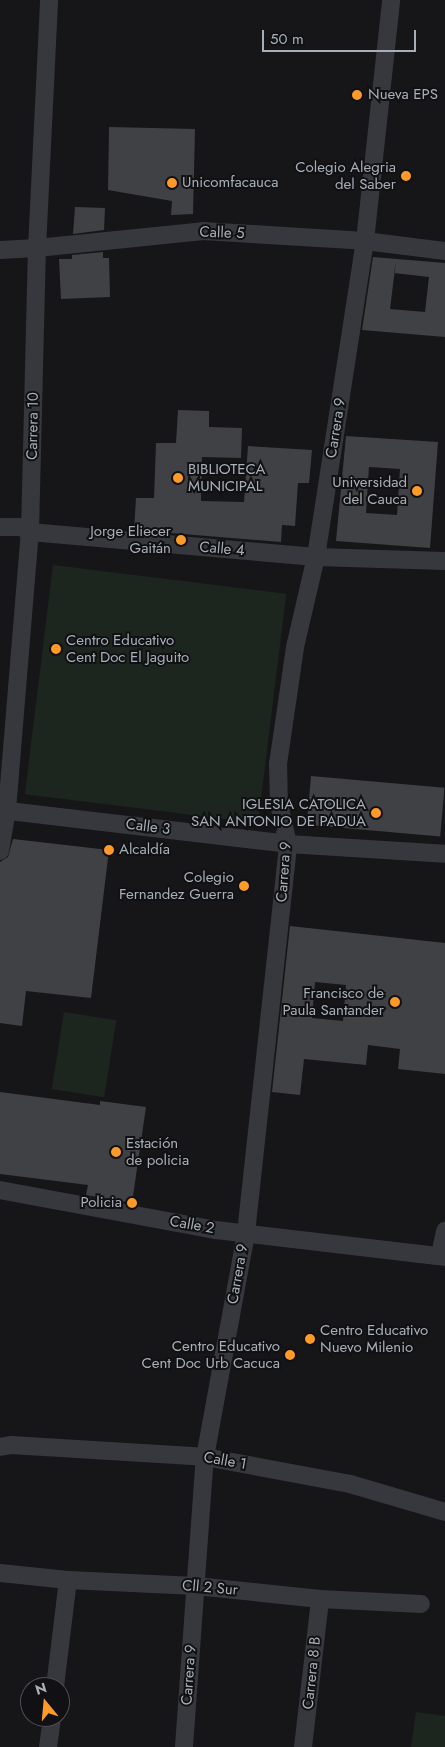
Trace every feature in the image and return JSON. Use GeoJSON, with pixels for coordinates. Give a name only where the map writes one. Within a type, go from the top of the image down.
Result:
{"type":"FeatureCollection","features":[{"type":"Feature","properties":{"kind":"street","name":"Carrera 10"},"geometry":{"type":"LineString","coordinates":[[0,850],[30,532],[37,248],[49,0]]}},
{"type":"Feature","properties":{"kind":"street","name":"Carrera 9"},"geometry":{"type":"LineString","coordinates":[[184,1747],[205,1457],[246,1233],[288,844],[279,804],[278,764],[295,647],[316,557],[365,241],[390,0]]}},
{"type":"Feature","properties":{"kind":"street","name":"Calle 5"},"geometry":{"type":"LineString","coordinates":[[0,250],[203,231],[365,241],[445,251]]}},
{"type":"Feature","properties":{"kind":"street","name":"Calle 4"},"geometry":{"type":"LineString","coordinates":[[0,527],[21,527],[30,532],[316,557],[445,561]]}},
{"type":"Feature","properties":{"kind":"street","name":"Calle 3"},"geometry":{"type":"LineString","coordinates":[[4,810],[288,844],[445,854]]}},
{"type":"Feature","properties":{"kind":"street","name":"Calle 2"},"geometry":{"type":"LineString","coordinates":[[0,1190],[246,1233],[443,1256]]}},
{"type":"Feature","properties":{"kind":"street"},"geometry":{"type":"LineString","coordinates":[[443,1256],[445,1231]]}},
{"type":"Feature","properties":{"kind":"street","name":"Calle 1"},"geometry":{"type":"LineString","coordinates":[[0,1447],[11,1445],[205,1457],[350,1484],[445,1512]]}},
{"type":"Feature","properties":{"kind":"street","name":"Cll 2 Sur"},"geometry":{"type":"LineString","coordinates":[[0,1573],[68,1580],[196,1586],[320,1599],[420,1604]]}},
{"type":"Feature","properties":{"kind":"street"},"geometry":{"type":"LineString","coordinates":[[56,1677],[68,1580]]}},
{"type":"Feature","properties":{"kind":"street","name":"Carrera 8 B"},"geometry":{"type":"LineString","coordinates":[[303,1747],[320,1599]]}},
{"type":"Feature","properties":{"kind":"street"},"geometry":{"type":"LineString","coordinates":[[48,1747],[51,1727]]}},
{"type":"Feature","properties":{"kind":"shaded area"},"geometry":{"type":"Polygon","coordinates":[[[53,565],[286,594],[258,823],[25,794],[53,565]]]}},
{"type":"Feature","properties":{"kind":"shaded area"},"geometry":{"type":"Polygon","coordinates":[[[64,1012],[116,1020],[104,1097],[52,1089],[64,1012]]]}},
{"type":"Feature","properties":{"kind":"shaded area"},"geometry":{"type":"Polygon","coordinates":[[[416,1712],[445,1716],[445,1747],[411,1747],[416,1712]]]}},
{"type":"Feature","properties":{"kind":"building"},"geometry":{"type":"Polygon","coordinates":[[[109,127],[195,129],[193,214],[171,215],[172,201],[108,190],[109,127]]]}},
{"type":"Feature","properties":{"kind":"building"},"geometry":{"type":"Polygon","coordinates":[[[75,207],[105,208],[104,230],[73,234],[75,207]]]}},
{"type":"Feature","properties":{"kind":"building"},"geometry":{"type":"Polygon","coordinates":[[[103,252],[103,258],[109,258],[110,297],[61,299],[59,259],[72,259],[72,255],[103,252]]]}},
{"type":"Feature","properties":{"kind":"building"},"geometry":{"type":"Polygon","coordinates":[[[373,257],[445,263],[445,337],[362,330],[373,257]],[[394,273],[390,309],[425,312],[429,277],[394,273]]]}},
{"type":"Feature","properties":{"kind":"building","name":"BIBLIOTECA MUNICIPAL"},"geometry":{"type":"Polygon","coordinates":[[[178,410],[209,411],[209,427],[242,428],[241,458],[202,457],[201,501],[244,502],[248,446],[312,450],[309,483],[298,483],[295,526],[282,525],[281,542],[134,530],[136,498],[154,498],[156,443],[176,443],[178,410]]]}},
{"type":"Feature","properties":{"kind":"building","name":"Universidad del Cauca"},"geometry":{"type":"Polygon","coordinates":[[[346,436],[438,442],[430,548],[336,541],[346,436]],[[369,467],[366,513],[397,515],[400,469],[369,467]]]}},
{"type":"Feature","properties":{"kind":"building","name":"IGLESIA CATOLICA SAN ANTONIO DE PADUA"},"geometry":{"type":"Polygon","coordinates":[[[311,776],[444,788],[440,836],[307,825],[311,776]]]}},
{"type":"Feature","properties":{"kind":"building"},"geometry":{"type":"Polygon","coordinates":[[[13,839],[109,850],[91,998],[26,991],[22,1026],[0,1023],[0,862],[8,857],[13,839]]]}},
{"type":"Feature","properties":{"kind":"building","name":"Francisco de Paula Santander"},"geometry":{"type":"Polygon","coordinates":[[[290,926],[445,943],[445,1074],[398,1069],[400,1049],[368,1045],[366,1065],[304,1059],[300,1095],[272,1092],[290,926]],[[315,982],[312,1018],[343,1021],[346,985],[315,982]]]}},
{"type":"Feature","properties":{"kind":"building"},"geometry":{"type":"Polygon","coordinates":[[[0,1092],[100,1105],[100,1101],[146,1107],[132,1203],[86,1195],[88,1185],[0,1174],[0,1092]]]}},
{"type":"Feature","properties":{"kind":"place","name":"Nueva EPS"},"geometry":{"type":"Point","coordinates":[357,95]}},
{"type":"Feature","properties":{"kind":"place","name":"Colegio Alegria del Saber"},"geometry":{"type":"Point","coordinates":[406,176]}},
{"type":"Feature","properties":{"kind":"place","name":"Unicomfacauca"},"geometry":{"type":"Point","coordinates":[172,183]}},
{"type":"Feature","properties":{"kind":"place","name":"BIBLIOTECA MUNICIPAL"},"geometry":{"type":"Point","coordinates":[178,478]}},
{"type":"Feature","properties":{"kind":"place","name":"Universidad del Cauca"},"geometry":{"type":"Point","coordinates":[417,491]}},
{"type":"Feature","properties":{"kind":"place","name":"Jorge Eliecer Gaitán"},"geometry":{"type":"Point","coordinates":[181,540]}},
{"type":"Feature","properties":{"kind":"place","name":"Centro Educativo Cent Doc El Jaguito"},"geometry":{"type":"Point","coordinates":[56,649]}},
{"type":"Feature","properties":{"kind":"place","name":"IGLESIA CATOLICA SAN ANTONIO DE PADUA"},"geometry":{"type":"Point","coordinates":[376,813]}},
{"type":"Feature","properties":{"kind":"place","name":"Alcaldía"},"geometry":{"type":"Point","coordinates":[109,850]}},
{"type":"Feature","properties":{"kind":"place","name":"Colegio Fernandez Guerra"},"geometry":{"type":"Point","coordinates":[244,886]}},
{"type":"Feature","properties":{"kind":"place","name":"Francisco de Paula Santander"},"geometry":{"type":"Point","coordinates":[395,1002]}},
{"type":"Feature","properties":{"kind":"place","name":"Estación de policia"},"geometry":{"type":"Point","coordinates":[116,1152]}},
{"type":"Feature","properties":{"kind":"place","name":"Policia"},"geometry":{"type":"Point","coordinates":[132,1203]}},
{"type":"Feature","properties":{"kind":"place","name":"Centro Educativo Nuevo Milenio"},"geometry":{"type":"Point","coordinates":[310,1339]}},
{"type":"Feature","properties":{"kind":"place","name":"Centro Educativo Cent Doc Urb Cacuca"},"geometry":{"type":"Point","coordinates":[290,1355]}}]}
